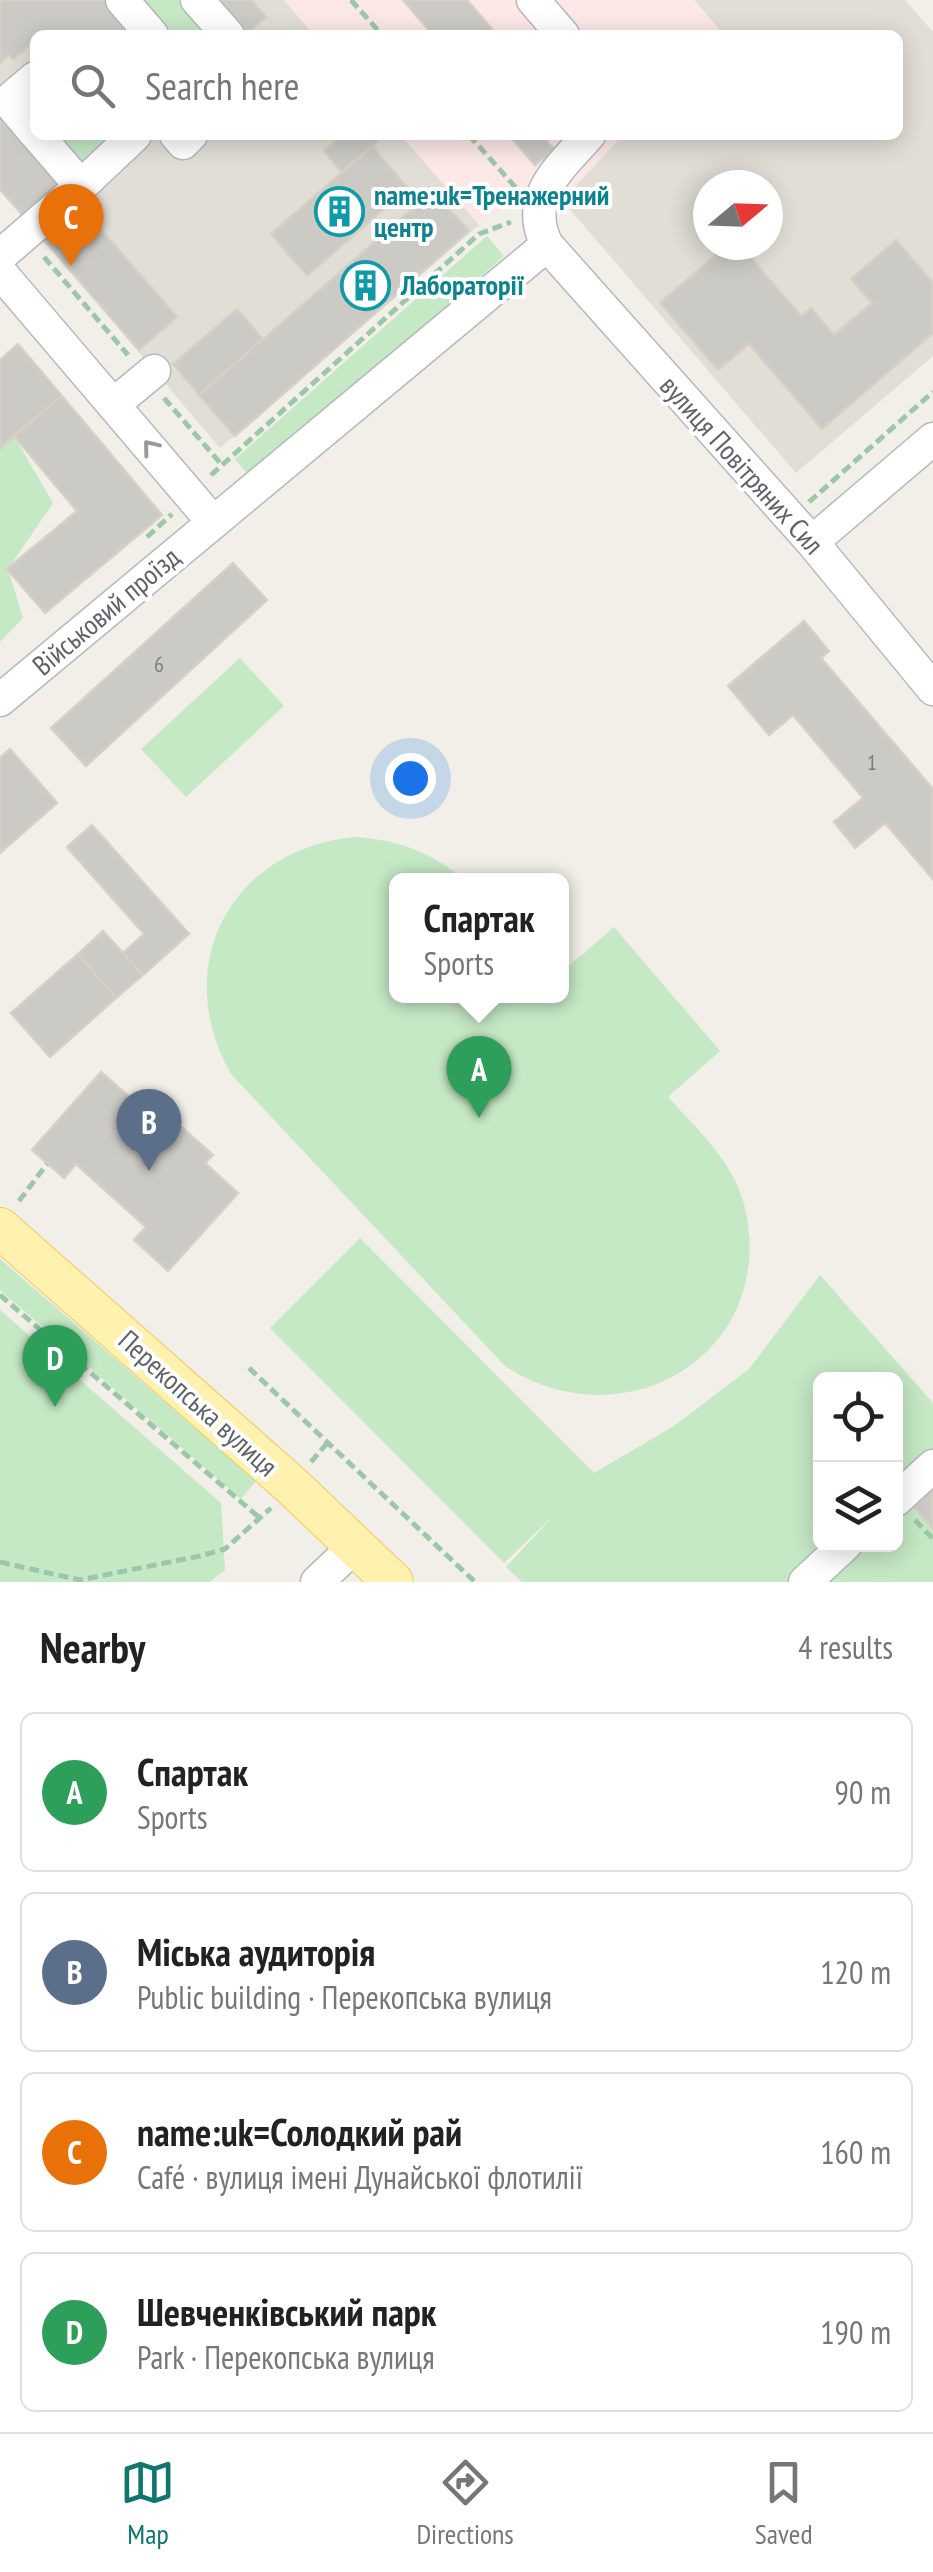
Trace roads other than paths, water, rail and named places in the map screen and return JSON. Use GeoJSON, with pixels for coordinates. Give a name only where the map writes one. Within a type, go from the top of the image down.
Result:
{"type":"FeatureCollection","features":[{"type":"Feature","properties":{"kind":"main road","name":"Перекопська вулиця"},"geometry":{"type":"LineString","coordinates":[[8,1216],[393,1582]]}},
{"type":"Feature","properties":{"kind":"street"},"geometry":{"type":"LineString","coordinates":[[122,0],[148,30]]}},
{"type":"Feature","properties":{"kind":"street"},"geometry":{"type":"LineString","coordinates":[[198,0],[224,30]]}},
{"type":"Feature","properties":{"kind":"street"},"geometry":{"type":"LineString","coordinates":[[533,0],[559,30]]}},
{"type":"Feature","properties":{"kind":"street"},"geometry":{"type":"LineString","coordinates":[[30,82],[8,101],[30,127]]}},
{"type":"Feature","properties":{"kind":"street"},"geometry":{"type":"LineString","coordinates":[[41,140],[81,186]]}},
{"type":"Feature","properties":{"kind":"street"},"geometry":{"type":"LineString","coordinates":[[12,245],[81,186],[121,140]]}},
{"type":"Feature","properties":{"kind":"street"},"geometry":{"type":"LineString","coordinates":[[547,245],[538,228],[537,212],[550,180],[585,140]]}},
{"type":"Feature","properties":{"kind":"street","name":"Військовий проїзд"},"geometry":{"type":"LineString","coordinates":[[0,700],[547,245]]}},
{"type":"Feature","properties":{"kind":"street","name":"вулиця Повітряних Сил"},"geometry":{"type":"LineString","coordinates":[[547,245],[812,542],[933,689]]}},
{"type":"Feature","properties":{"kind":"street"},"geometry":{"type":"LineString","coordinates":[[0,272],[212,522]]}},
{"type":"Feature","properties":{"kind":"street"},"geometry":{"type":"LineString","coordinates":[[114,404],[150,374]]}},
{"type":"Feature","properties":{"kind":"street"},"geometry":{"type":"LineString","coordinates":[[812,542],[933,439]]}},
{"type":"Feature","properties":{"kind":"street"},"geometry":{"type":"LineString","coordinates":[[903,1494],[933,1466]]}},
{"type":"Feature","properties":{"kind":"street"},"geometry":{"type":"LineString","coordinates":[[317,1582],[355,1546]]}},
{"type":"Feature","properties":{"kind":"street"},"geometry":{"type":"LineString","coordinates":[[804,1582],[837,1552]]}},
{"type":"Feature","properties":{"kind":"place","name":"name:uk=Тренажерний центр"},"geometry":{"type":"Point","coordinates":[339,211]}},
{"type":"Feature","properties":{"kind":"place","name":"name:uk=Солодкий рай"},"geometry":{"type":"Point","coordinates":[71,266]}},
{"type":"Feature","properties":{"kind":"place","name":"Лабораторії"},"geometry":{"type":"Point","coordinates":[366,285]}},
{"type":"Feature","properties":{"kind":"place","name":"Спартак"},"geometry":{"type":"Point","coordinates":[479,1118]}},
{"type":"Feature","properties":{"kind":"place","name":"Міська аудиторія"},"geometry":{"type":"Point","coordinates":[149,1171]}},
{"type":"Feature","properties":{"kind":"place","name":"Шевченківський парк"},"geometry":{"type":"Point","coordinates":[55,1407]}}]}
